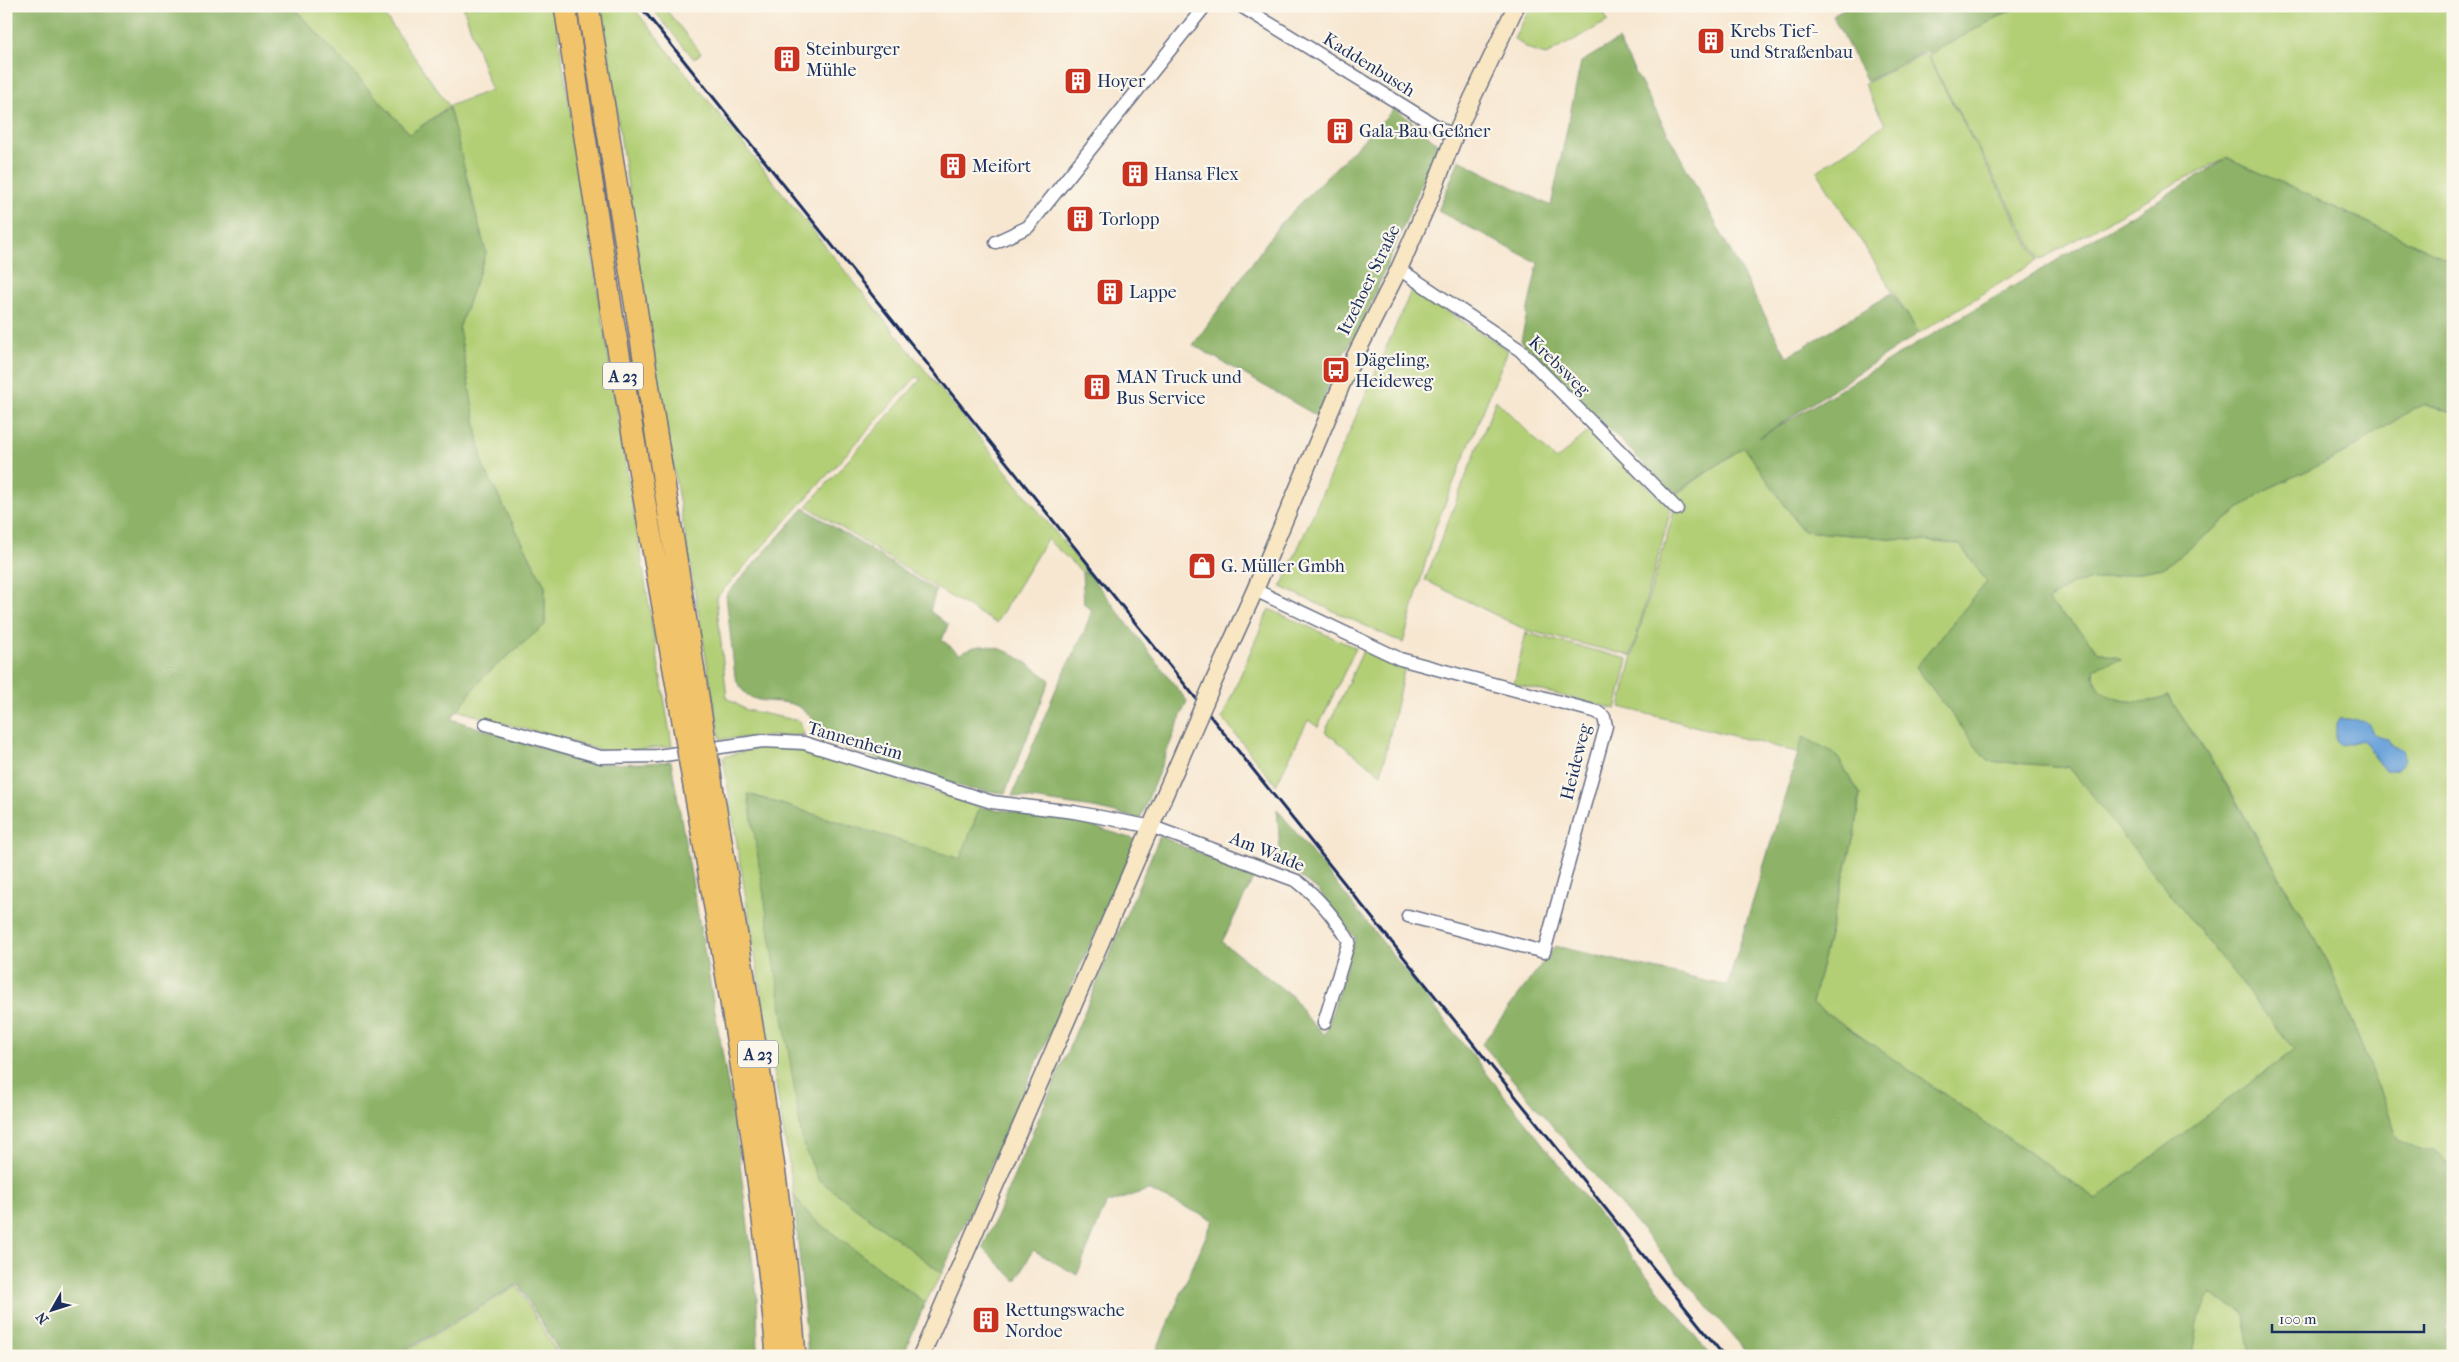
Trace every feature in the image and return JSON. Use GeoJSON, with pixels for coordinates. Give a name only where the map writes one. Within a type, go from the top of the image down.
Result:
{"type":"FeatureCollection","features":[{"type":"Feature","properties":{"kind":"highway","name":"A 23"},"geometry":{"type":"LineString","coordinates":[[566,6],[612,314],[759,1056],[789,1278],[795,1356]]}},
{"type":"Feature","properties":{"kind":"highway","name":"A 23"},"geometry":{"type":"LineString","coordinates":[[588,6],[755,1155],[771,1280],[777,1356]]}},
{"type":"Feature","properties":{"kind":"main road","name":"Itzehoer Straße"},"geometry":{"type":"LineString","coordinates":[[921,1356],[1153,827],[1346,374],[1398,269],[1429,201],[1454,137],[1516,6]]}},
{"type":"Feature","properties":{"kind":"street"},"geometry":{"type":"LineString","coordinates":[[996,242],[1028,227],[1205,6]]}},
{"type":"Feature","properties":{"kind":"street","name":"Kaddenbusch"},"geometry":{"type":"LineString","coordinates":[[1240,6],[1454,137]]}},
{"type":"Feature","properties":{"kind":"street","name":"Krebsweg"},"geometry":{"type":"LineString","coordinates":[[1398,269],[1520,350],[1677,508]]}},
{"type":"Feature","properties":{"kind":"street","name":"Heideweg"},"geometry":{"type":"LineString","coordinates":[[1255,590],[1400,659],[1597,712],[1604,717],[1606,726],[1544,952],[1408,916]]}},
{"type":"Feature","properties":{"kind":"street","name":"Tannenheim"},"geometry":{"type":"LineString","coordinates":[[486,724],[600,757],[612,758],[657,756],[763,741],[804,743],[992,802],[1074,812],[1153,827]]}},
{"type":"Feature","properties":{"kind":"street","name":"Am Walde"},"geometry":{"type":"LineString","coordinates":[[1153,827],[1297,881],[1317,896],[1334,916],[1349,940],[1324,1023]]}},
{"type":"Feature","properties":{"kind":"green space"},"geometry":{"type":"Polygon","coordinates":[[[6,6],[292,6],[410,134],[449,107],[486,253],[459,328],[483,466],[545,586],[545,625],[483,677],[451,719],[592,764],[671,761],[735,1125],[757,1296],[758,1356],[562,1356],[518,1284],[395,1356],[6,1356],[6,6]]]}},
{"type":"Feature","properties":{"kind":"green space"},"geometry":{"type":"Polygon","coordinates":[[[292,6],[378,6],[449,106],[491,90],[463,6],[554,6],[602,318],[672,746],[611,753],[456,710],[483,677],[545,624],[545,586],[483,466],[459,328],[486,253],[448,107],[410,134],[292,6]]]}},
{"type":"Feature","properties":{"kind":"green space"},"geometry":{"type":"Polygon","coordinates":[[[601,6],[632,6],[1089,574],[1082,572],[1047,539],[996,623],[936,588],[807,506],[921,379],[916,377],[716,598],[727,698],[746,710],[800,721],[804,735],[720,739],[647,314],[601,6]]]}},
{"type":"Feature","properties":{"kind":"green space"},"geometry":{"type":"Polygon","coordinates":[[[650,6],[663,6],[701,53],[694,59],[650,6]]]}},
{"type":"Feature","properties":{"kind":"green space"},"geometry":{"type":"Polygon","coordinates":[[[1531,6],[1600,6],[1608,21],[1546,55],[1532,51],[1514,39],[1531,6]]]}},
{"type":"Feature","properties":{"kind":"green space"},"geometry":{"type":"Polygon","coordinates":[[[1849,6],[2018,6],[1930,54],[1926,51],[1867,81],[1832,15],[1849,6]]]}},
{"type":"Feature","properties":{"kind":"green space"},"geometry":{"type":"Polygon","coordinates":[[[2019,6],[2453,6],[2453,262],[2228,158],[2181,180],[2040,260],[1927,55],[2019,6]]]}},
{"type":"Feature","properties":{"kind":"green space"},"geometry":{"type":"Polygon","coordinates":[[[1618,40],[1787,357],[1892,293],[1919,333],[1759,438],[2228,158],[2453,262],[2453,413],[2425,404],[2413,409],[2343,454],[2263,491],[2163,568],[2071,584],[2048,601],[2085,636],[2097,651],[2122,659],[2095,668],[2095,680],[2100,689],[2108,696],[2120,700],[2146,701],[2168,696],[2221,776],[2328,962],[2399,1140],[2418,1150],[2434,1150],[2452,1167],[2453,1315],[2445,1326],[2453,1356],[2248,1356],[2250,1348],[2244,1314],[2211,1295],[2197,1322],[2192,1356],[1750,1356],[1482,1044],[1555,946],[1727,986],[1803,737],[1835,753],[1860,794],[1856,828],[1812,1003],[2096,1199],[2294,1050],[2069,767],[1987,761],[1916,667],[1987,582],[1959,544],[1803,531],[1744,447],[1674,494],[1521,341],[1538,263],[1438,211],[1459,160],[1551,206],[1581,62],[1618,40]]]}},
{"type":"Feature","properties":{"kind":"green space"},"geometry":{"type":"Polygon","coordinates":[[[1925,53],[2038,260],[1919,333],[1817,171],[1885,124],[1864,84],[1925,53]]]}},
{"type":"Feature","properties":{"kind":"green space"},"geometry":{"type":"Polygon","coordinates":[[[1395,108],[1438,144],[1360,329],[1332,371],[1319,417],[1193,345],[1280,224],[1395,108]]]}},
{"type":"Feature","properties":{"kind":"green space"},"geometry":{"type":"Polygon","coordinates":[[[1412,289],[1508,350],[1435,528],[1403,643],[1281,587],[1412,289]]]}},
{"type":"Feature","properties":{"kind":"green space"},"geometry":{"type":"Polygon","coordinates":[[[1496,400],[1556,460],[1590,430],[1671,509],[1631,656],[1526,630],[1425,580],[1496,400]]]}},
{"type":"Feature","properties":{"kind":"green space"},"geometry":{"type":"Polygon","coordinates":[[[2425,404],[2453,413],[2453,1169],[2434,1150],[2418,1150],[2399,1140],[2328,962],[2222,776],[2168,696],[2146,701],[2133,701],[2120,700],[2108,696],[2100,689],[2095,680],[2095,668],[2121,659],[2097,651],[2085,636],[2048,601],[2071,584],[2163,568],[2263,491],[2343,454],[2413,409],[2425,404]],[[2339,719],[2347,744],[2362,740],[2367,744],[2385,771],[2405,760],[2387,739],[2373,734],[2350,719],[2339,719]]]}},
{"type":"Feature","properties":{"kind":"green space"},"geometry":{"type":"Polygon","coordinates":[[[1744,446],[1803,531],[1959,544],[1987,582],[1916,667],[1987,761],[2069,767],[2295,1050],[2096,1199],[1812,1003],[1856,828],[1860,794],[1835,753],[1800,753],[1620,707],[1639,631],[1673,515],[1675,495],[1744,446]]]}},
{"type":"Feature","properties":{"kind":"green space"},"geometry":{"type":"Polygon","coordinates":[[[804,508],[936,591],[930,611],[948,625],[942,640],[960,654],[972,648],[996,647],[1019,658],[1050,680],[1005,793],[969,789],[821,740],[811,718],[797,706],[758,700],[749,696],[742,689],[735,677],[726,595],[804,508]]]}},
{"type":"Feature","properties":{"kind":"green space"},"geometry":{"type":"Polygon","coordinates":[[[1082,572],[1089,574],[1187,701],[1140,819],[1099,809],[1012,796],[1056,689],[1084,632],[1092,610],[1084,604],[1082,572]]]}},
{"type":"Feature","properties":{"kind":"green space"},"geometry":{"type":"Polygon","coordinates":[[[1269,609],[1356,648],[1318,727],[1308,720],[1276,785],[1222,718],[1269,609]]]}},
{"type":"Feature","properties":{"kind":"green space"},"geometry":{"type":"Polygon","coordinates":[[[1526,633],[1628,659],[1616,709],[1514,684],[1526,633]]]}},
{"type":"Feature","properties":{"kind":"green space"},"geometry":{"type":"Polygon","coordinates":[[[1364,649],[1405,666],[1381,774],[1325,732],[1364,649]]]}},
{"type":"Feature","properties":{"kind":"green space"},"geometry":{"type":"Polygon","coordinates":[[[765,746],[817,753],[980,807],[960,860],[749,794],[818,1179],[942,1273],[925,1303],[811,1217],[794,1196],[723,757],[765,746]]]}},
{"type":"Feature","properties":{"kind":"green space"},"geometry":{"type":"Polygon","coordinates":[[[748,794],[960,859],[980,807],[1072,820],[1137,840],[942,1273],[818,1179],[803,1144],[748,794]]]}},
{"type":"Feature","properties":{"kind":"green space"},"geometry":{"type":"Polygon","coordinates":[[[1277,809],[1711,1356],[1154,1356],[1213,1220],[1148,1190],[1106,1204],[1077,1275],[1033,1250],[1016,1281],[983,1248],[1160,836],[1254,877],[1222,942],[1293,997],[1307,1018],[1325,1035],[1355,938],[1318,890],[1281,863],[1277,809]]]}},
{"type":"Feature","properties":{"kind":"green space"},"geometry":{"type":"Polygon","coordinates":[[[794,1196],[811,1217],[925,1303],[903,1356],[808,1356],[794,1196]]]}},
{"type":"Feature","properties":{"kind":"green space"},"geometry":{"type":"Polygon","coordinates":[[[517,1286],[559,1356],[398,1356],[517,1286]]]}},
{"type":"Feature","properties":{"kind":"green space"},"geometry":{"type":"Polygon","coordinates":[[[2211,1294],[2244,1314],[2250,1349],[2248,1356],[2192,1356],[2197,1322],[2211,1294]]]}},
{"type":"Feature","properties":{"kind":"green space"},"geometry":{"type":"Polygon","coordinates":[[[2453,1315],[2453,1353],[2445,1326],[2453,1315]]]}},
{"type":"Feature","properties":{"kind":"water"},"geometry":{"type":"Polygon","coordinates":[[[2339,719],[2362,720],[2368,723],[2373,734],[2388,739],[2392,747],[2402,750],[2405,760],[2397,769],[2385,771],[2367,744],[2362,740],[2342,745],[2336,740],[2336,725],[2339,719]]]}},
{"type":"Feature","properties":{"kind":"railway"},"geometry":{"type":"LineString","coordinates":[[640,6],[1724,1356]]}},
{"type":"Feature","properties":{"kind":"place","name":"Krebs Tief- und Straßenbau"},"geometry":{"type":"Point","coordinates":[1711,41]}},
{"type":"Feature","properties":{"kind":"place","name":"Steinburger Mühle"},"geometry":{"type":"Point","coordinates":[787,59]}},
{"type":"Feature","properties":{"kind":"place","name":"Hoyer"},"geometry":{"type":"Point","coordinates":[1078,81]}},
{"type":"Feature","properties":{"kind":"place","name":"Gala-Bau Geßner"},"geometry":{"type":"Point","coordinates":[1340,131]}},
{"type":"Feature","properties":{"kind":"place","name":"Meifort"},"geometry":{"type":"Point","coordinates":[953,166]}},
{"type":"Feature","properties":{"kind":"place","name":"Hansa Flex"},"geometry":{"type":"Point","coordinates":[1135,174]}},
{"type":"Feature","properties":{"kind":"place","name":"Torlopp"},"geometry":{"type":"Point","coordinates":[1080,219]}},
{"type":"Feature","properties":{"kind":"place","name":"Lappe"},"geometry":{"type":"Point","coordinates":[1110,292]}},
{"type":"Feature","properties":{"kind":"place","name":"Dägeling, Heideweg"},"geometry":{"type":"Point","coordinates":[1336,370]}},
{"type":"Feature","properties":{"kind":"place","name":"MAN Truck und Bus Service"},"geometry":{"type":"Point","coordinates":[1097,387]}},
{"type":"Feature","properties":{"kind":"place","name":"G. Müller Gmbh"},"geometry":{"type":"Point","coordinates":[1202,566]}},
{"type":"Feature","properties":{"kind":"place","name":"Rettungswache Nordoe"},"geometry":{"type":"Point","coordinates":[986,1320]}}]}
